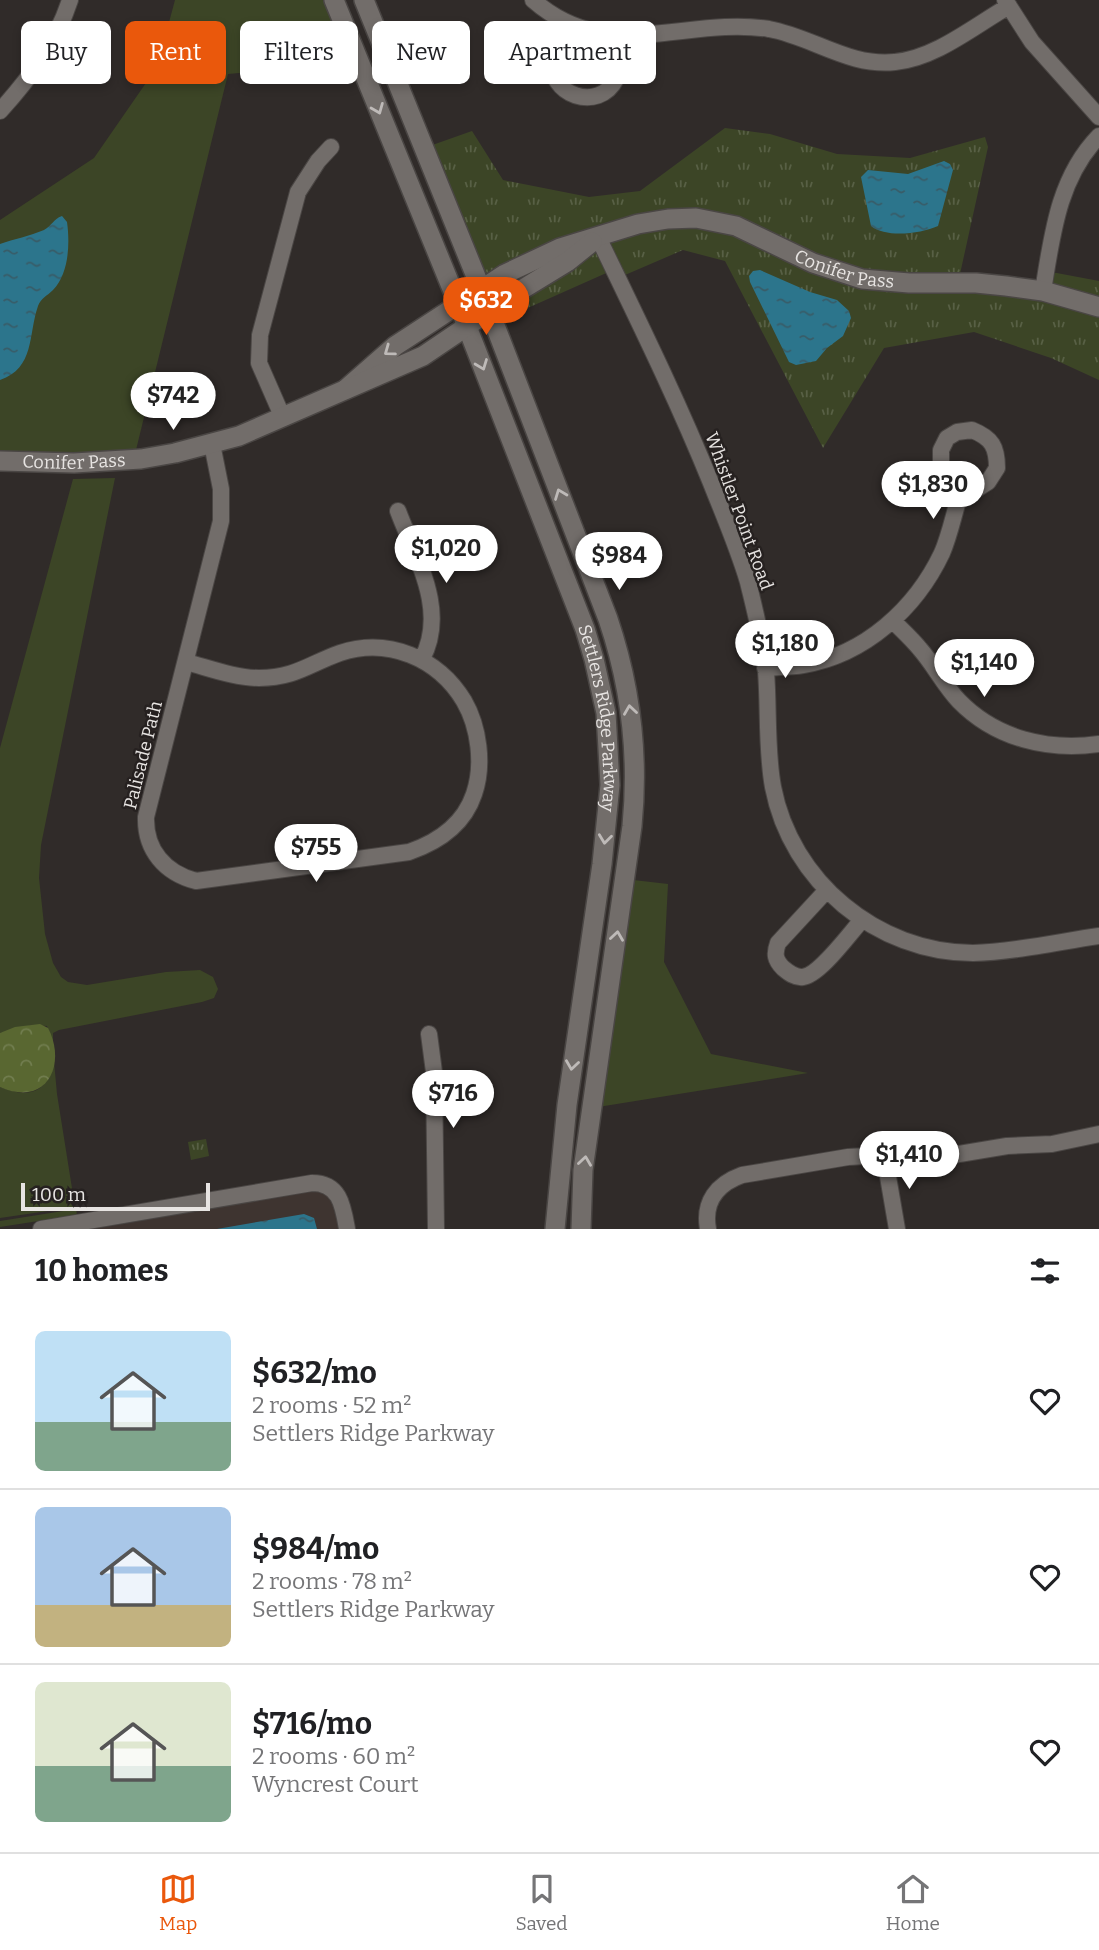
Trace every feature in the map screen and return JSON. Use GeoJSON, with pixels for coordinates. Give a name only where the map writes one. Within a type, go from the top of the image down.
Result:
{"type":"FeatureCollection","features":[{"type":"Feature","properties":{"kind":"street"},"geometry":{"type":"LineString","coordinates":[[0,111],[29,79],[52,41],[70,0]]}},
{"type":"Feature","properties":{"kind":"street","name":"Settlers Ridge Parkway"},"geometry":{"type":"LineString","coordinates":[[334,0],[467,326],[585,629],[606,713],[610,760],[607,819],[566,1105],[555,1229]]}},
{"type":"Feature","properties":{"kind":"street","name":"Settlers Ridge Parkway"},"geometry":{"type":"LineString","coordinates":[[364,0],[490,311],[618,648],[630,706],[636,785],[583,1170],[581,1229]]}},
{"type":"Feature","properties":{"kind":"street"},"geometry":{"type":"LineString","coordinates":[[533,0],[564,21]]}},
{"type":"Feature","properties":{"kind":"street"},"geometry":{"type":"LineString","coordinates":[[656,33],[720,28],[768,29],[807,40],[856,61],[877,64],[899,62],[934,50],[1007,3],[1032,43],[1099,117]]}},
{"type":"Feature","properties":{"kind":"street"},"geometry":{"type":"LineString","coordinates":[[558,84],[571,94],[593,97],[612,84]]}},
{"type":"Feature","properties":{"kind":"street"},"geometry":{"type":"LineString","coordinates":[[1042,291],[1058,206],[1079,161],[1099,136]]}},
{"type":"Feature","properties":{"kind":"street"},"geometry":{"type":"LineString","coordinates":[[283,418],[259,363],[260,335],[298,192],[318,161],[331,147]]}},
{"type":"Feature","properties":{"kind":"street","name":"Conifer Pass"},"geometry":{"type":"LineString","coordinates":[[346,389],[395,346],[481,289],[535,258],[638,224],[668,219],[696,218],[736,226],[813,264],[862,279],[909,283],[976,283],[1042,291],[1099,307]]}},
{"type":"Feature","properties":{"kind":"street","name":"Conifer Pass"},"geometry":{"type":"LineString","coordinates":[[0,461],[141,459],[212,444],[283,418],[423,356],[567,262],[598,237]]}},
{"type":"Feature","properties":{"kind":"street","name":"Whistler Point Road"},"geometry":{"type":"LineString","coordinates":[[598,237],[691,435],[747,581],[765,668],[771,774],[780,813],[797,851],[826,891],[862,920],[907,941],[928,947],[972,953],[1099,936]]}},
{"type":"Feature","properties":{"kind":"street"},"geometry":{"type":"LineString","coordinates":[[765,668],[805,665],[852,649],[893,621],[912,602],[942,552],[958,501],[988,482],[997,468],[993,443],[985,435],[972,430],[957,432],[947,438],[941,450],[941,475],[958,501]]}},
{"type":"Feature","properties":{"kind":"street","name":"Palisade Path"},"geometry":{"type":"LineString","coordinates":[[186,662],[258,678],[293,673],[338,654],[368,647],[403,652],[422,660],[443,674],[458,691],[466,706],[475,734],[479,764],[478,782],[472,800],[447,834],[428,846],[409,852],[196,881],[183,878],[163,865],[154,854],[146,830],[146,817],[222,521],[221,489],[212,444]]}},
{"type":"Feature","properties":{"kind":"street"},"geometry":{"type":"LineString","coordinates":[[398,511],[431,603],[431,639],[422,660]]}},
{"type":"Feature","properties":{"kind":"street"},"geometry":{"type":"LineString","coordinates":[[893,621],[919,648],[960,701],[994,727],[1038,744],[1060,747],[1099,744]]}},
{"type":"Feature","properties":{"kind":"street"},"geometry":{"type":"LineString","coordinates":[[826,891],[778,943],[776,960],[793,976],[800,978],[815,972],[862,920]]}},
{"type":"Feature","properties":{"kind":"street"},"geometry":{"type":"LineString","coordinates":[[429,1034],[435,1077],[436,1229]]}},
{"type":"Feature","properties":{"kind":"street"},"geometry":{"type":"LineString","coordinates":[[708,1229],[707,1210],[710,1199],[730,1179],[742,1174],[848,1157],[923,1160],[1007,1146],[1062,1143],[1099,1135]]}},
{"type":"Feature","properties":{"kind":"street"},"geometry":{"type":"LineString","coordinates":[[885,1159],[897,1229]]}},
{"type":"Feature","properties":{"kind":"street"},"geometry":{"type":"LineString","coordinates":[[41,1229],[317,1182],[330,1187],[339,1196],[347,1229]]}},
{"type":"Feature","properties":{"kind":"shaded area"},"geometry":{"type":"Polygon","coordinates":[[[313,1191],[325,1193],[333,1201],[339,1229],[94,1229],[313,1191]]]}},
{"type":"Feature","properties":{"kind":"green space"},"geometry":{"type":"Polygon","coordinates":[[[175,0],[334,0],[342,21],[240,21],[240,73],[228,74],[226,82],[226,21],[169,21],[175,0]]]}},
{"type":"Feature","properties":{"kind":"green space"},"geometry":{"type":"Polygon","coordinates":[[[145,84],[226,84],[136,450],[0,461],[0,220],[94,158],[145,84]]]}},
{"type":"Feature","properties":{"kind":"green space"},"geometry":{"type":"Polygon","coordinates":[[[725,128],[770,134],[837,154],[910,158],[985,137],[988,147],[958,283],[1042,291],[1046,271],[1099,281],[1099,380],[1051,358],[974,332],[884,348],[823,448],[725,261],[683,250],[618,278],[613,270],[494,323],[424,148],[472,131],[503,180],[589,197],[640,191],[725,128]]]}},
{"type":"Feature","properties":{"kind":"green space"},"geometry":{"type":"Polygon","coordinates":[[[115,478],[41,845],[39,878],[45,934],[53,963],[61,977],[68,982],[87,985],[166,972],[200,970],[213,977],[218,989],[214,998],[202,1002],[59,1030],[53,1033],[53,1045],[47,1026],[32,1025],[0,1033],[0,748],[73,479],[115,478]]]}},
{"type":"Feature","properties":{"kind":"green space"},"geometry":{"type":"Polygon","coordinates":[[[625,879],[668,884],[664,962],[711,1054],[808,1073],[592,1108],[625,879]]]}},
{"type":"Feature","properties":{"kind":"green space"},"geometry":{"type":"Polygon","coordinates":[[[40,1024],[48,1028],[53,1042],[54,1068],[49,1079],[30,1092],[16,1092],[0,1087],[0,1033],[15,1027],[40,1024]]]}},
{"type":"Feature","properties":{"kind":"green space"},"geometry":{"type":"Polygon","coordinates":[[[53,1051],[75,1207],[0,1218],[0,1087],[23,1093],[40,1088],[49,1074],[53,1051]]]}},
{"type":"Feature","properties":{"kind":"green space"},"geometry":{"type":"Polygon","coordinates":[[[206,1139],[209,1156],[191,1160],[188,1142],[206,1139]]]}},
{"type":"Feature","properties":{"kind":"green space"},"geometry":{"type":"Polygon","coordinates":[[[76,1209],[77,1215],[0,1227],[0,1221],[76,1209]]]}},
{"type":"Feature","properties":{"kind":"water"},"geometry":{"type":"Polygon","coordinates":[[[944,161],[950,164],[953,170],[938,226],[903,234],[877,230],[871,226],[861,177],[868,170],[908,174],[944,161]]]}},
{"type":"Feature","properties":{"kind":"water"},"geometry":{"type":"Polygon","coordinates":[[[62,216],[67,222],[68,239],[62,276],[38,306],[25,359],[11,375],[0,380],[0,244],[44,230],[62,216]]]}},
{"type":"Feature","properties":{"kind":"water"},"geometry":{"type":"Polygon","coordinates":[[[760,270],[810,292],[837,300],[849,311],[851,318],[843,336],[816,361],[796,365],[789,362],[750,282],[749,276],[753,271],[760,270]]]}},
{"type":"Feature","properties":{"kind":"water"},"geometry":{"type":"Polygon","coordinates":[[[304,1214],[314,1218],[317,1229],[217,1229],[304,1214]]]}}]}
